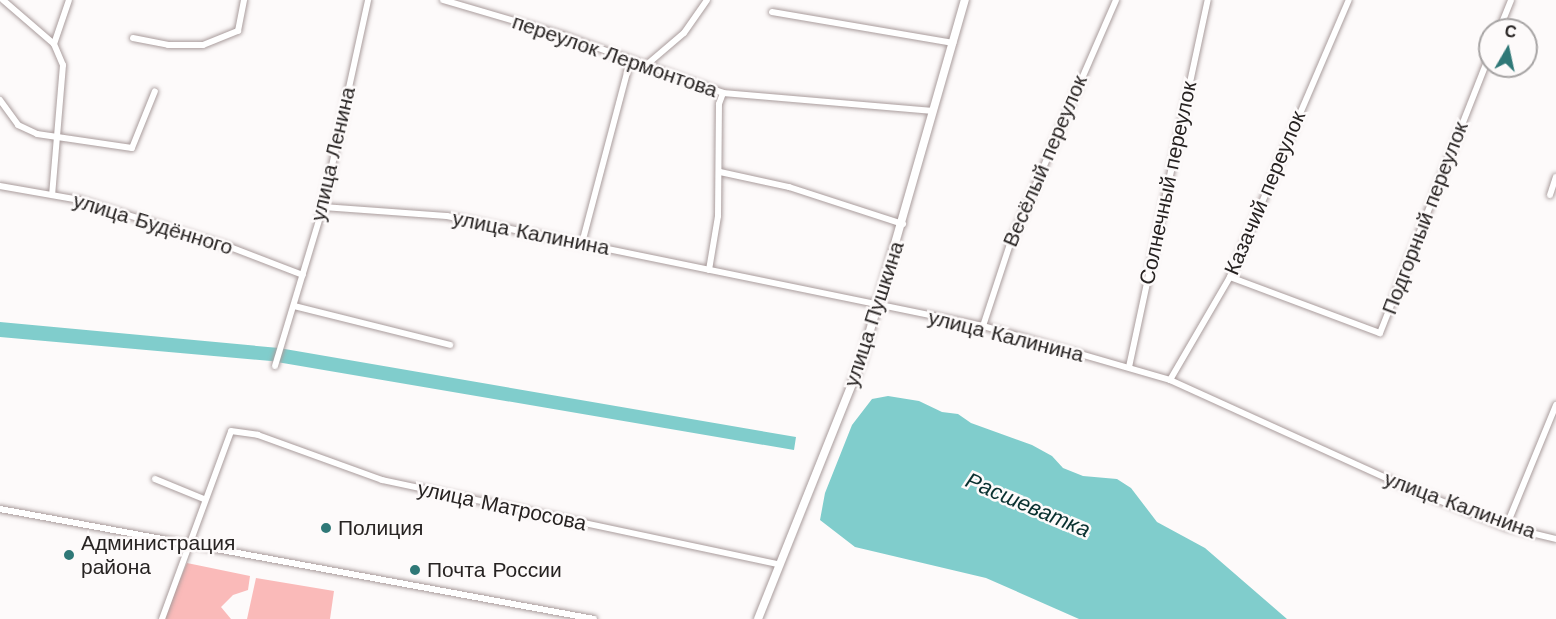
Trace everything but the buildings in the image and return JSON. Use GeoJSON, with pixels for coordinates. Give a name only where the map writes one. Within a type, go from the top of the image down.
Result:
{"type":"FeatureCollection","features":[{"type":"Feature","properties":{"kind":"main road","name":"улица Пушкина"},"geometry":{"type":"LineString","coordinates":[[758,619],[777,564],[861,362],[903,224],[965,0]]}},
{"type":"Feature","properties":{"kind":"street"},"geometry":{"type":"LineString","coordinates":[[3,0],[54,44],[63,65],[60,136],[52,195]]}},
{"type":"Feature","properties":{"kind":"street"},"geometry":{"type":"LineString","coordinates":[[54,44],[69,0]]}},
{"type":"Feature","properties":{"kind":"street"},"geometry":{"type":"LineString","coordinates":[[133,39],[168,45],[203,45],[238,31],[244,0]]}},
{"type":"Feature","properties":{"kind":"street","name":"улица Ленина"},"geometry":{"type":"LineString","coordinates":[[275,366],[285,340],[323,207],[368,0]]}},
{"type":"Feature","properties":{"kind":"street","name":"переулок Лермонтова"},"geometry":{"type":"LineString","coordinates":[[443,0],[565,36],[644,67],[723,93],[933,111]]}},
{"type":"Feature","properties":{"kind":"street"},"geometry":{"type":"LineString","coordinates":[[644,67],[684,33],[707,0]]}},
{"type":"Feature","properties":{"kind":"street","name":"Весёлый переулок"},"geometry":{"type":"LineString","coordinates":[[983,326],[1010,244],[1116,0]]}},
{"type":"Feature","properties":{"kind":"street","name":"Солнечный переулок"},"geometry":{"type":"LineString","coordinates":[[1129,367],[1208,0]]}},
{"type":"Feature","properties":{"kind":"street","name":"Казачий переулок"},"geometry":{"type":"LineString","coordinates":[[1170,380],[1230,277],[1349,0]]}},
{"type":"Feature","properties":{"kind":"street"},"geometry":{"type":"LineString","coordinates":[[1504,18],[1511,0]]}},
{"type":"Feature","properties":{"kind":"street"},"geometry":{"type":"LineString","coordinates":[[772,12],[953,43]]}},
{"type":"Feature","properties":{"kind":"street"},"geometry":{"type":"LineString","coordinates":[[582,243],[630,61]]}},
{"type":"Feature","properties":{"kind":"street","name":"Подгорный переулок"},"geometry":{"type":"LineString","coordinates":[[1230,277],[1380,333],[1481,78]]}},
{"type":"Feature","properties":{"kind":"street"},"geometry":{"type":"LineString","coordinates":[[0,100],[18,124],[37,134],[132,148],[155,91]]}},
{"type":"Feature","properties":{"kind":"street"},"geometry":{"type":"LineString","coordinates":[[709,270],[720,172],[719,104],[723,93]]}},
{"type":"Feature","properties":{"kind":"street"},"geometry":{"type":"LineString","coordinates":[[720,172],[789,187],[903,224]]}},
{"type":"Feature","properties":{"kind":"street"},"geometry":{"type":"LineString","coordinates":[[1550,195],[1556,177]]}},
{"type":"Feature","properties":{"kind":"street","name":"улица Будённого"},"geometry":{"type":"LineString","coordinates":[[0,186],[80,200],[230,247],[303,275]]}},
{"type":"Feature","properties":{"kind":"street","name":"улица Калинина"},"geometry":{"type":"LineString","coordinates":[[323,207],[447,216],[879,307],[983,326],[1170,380],[1406,487],[1506,527],[1556,539]]}},
{"type":"Feature","properties":{"kind":"street"},"geometry":{"type":"LineString","coordinates":[[294,306],[450,345]]}},
{"type":"Feature","properties":{"kind":"street"},"geometry":{"type":"LineString","coordinates":[[1506,527],[1556,405]]}},
{"type":"Feature","properties":{"kind":"street","name":"улица Матросова"},"geometry":{"type":"LineString","coordinates":[[204,499],[231,431],[258,435],[382,480],[777,564]]}},
{"type":"Feature","properties":{"kind":"street"},"geometry":{"type":"LineString","coordinates":[[155,479],[204,499],[193,542],[162,619]]}},
{"type":"Feature","properties":{"kind":"street"},"geometry":{"type":"LineString","coordinates":[[0,509],[193,542],[594,619]]}},
{"type":"Feature","properties":{"kind":"shaded area"},"geometry":{"type":"Polygon","coordinates":[[[187,563],[250,576],[248,590],[233,595],[221,607],[231,619],[163,619],[187,563]]]}},
{"type":"Feature","properties":{"kind":"shaded area"},"geometry":{"type":"Polygon","coordinates":[[[256,578],[334,591],[330,619],[247,619],[256,578]]]}},
{"type":"Feature","properties":{"kind":"water"},"geometry":{"type":"Polygon","coordinates":[[[0,322],[279,348],[796,437],[794,450],[271,361],[0,337],[0,322]]]}},
{"type":"Feature","properties":{"kind":"water","name":"Расшеватка"},"geometry":{"type":"Polygon","coordinates":[[[888,396],[919,401],[942,412],[958,414],[971,423],[1032,445],[1052,456],[1063,468],[1083,476],[1117,479],[1131,488],[1157,522],[1205,548],[1287,619],[1079,619],[986,578],[855,547],[820,520],[825,493],[852,425],[872,399],[888,396]]]}},
{"type":"Feature","properties":{"kind":"place","name":"Полиция"},"geometry":{"type":"Point","coordinates":[326,528]}},
{"type":"Feature","properties":{"kind":"place","name":"Администрация района"},"geometry":{"type":"Point","coordinates":[69,555]}},
{"type":"Feature","properties":{"kind":"place","name":"Почта России"},"geometry":{"type":"Point","coordinates":[415,570]}}]}
